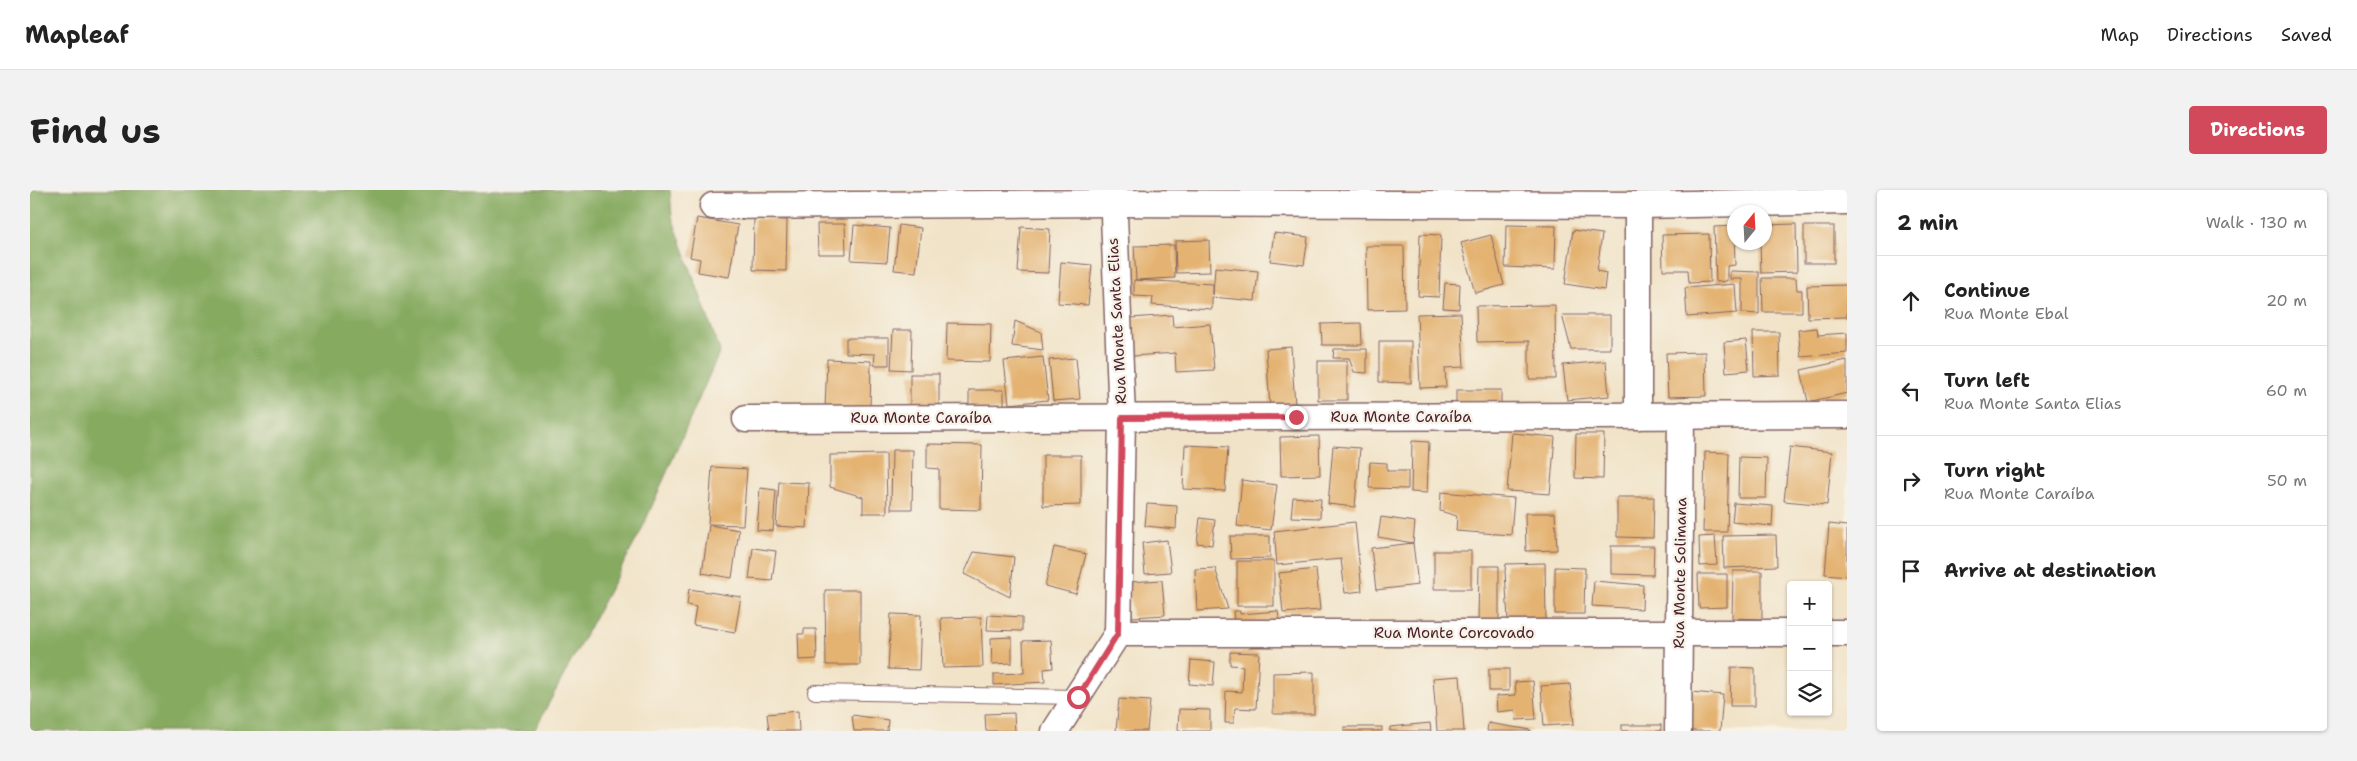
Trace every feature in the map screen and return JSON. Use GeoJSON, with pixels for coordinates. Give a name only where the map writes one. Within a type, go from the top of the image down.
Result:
{"type":"FeatureCollection","features":[{"type":"Feature","properties":{"kind":"street"},"geometry":{"type":"LineString","coordinates":[[713,206],[1112,196],[1638,204],[1847,201]]}},
{"type":"Feature","properties":{"kind":"street","name":"Rua Monte Santa Elias"},"geometry":{"type":"LineString","coordinates":[[1112,196],[1122,418],[1118,633]]}},
{"type":"Feature","properties":{"kind":"street"},"geometry":{"type":"LineString","coordinates":[[1638,204],[1638,416]]}},
{"type":"Feature","properties":{"kind":"street","name":"Rua Monte Solimana"},"geometry":{"type":"LineString","coordinates":[[1678,731],[1682,415]]}},
{"type":"Feature","properties":{"kind":"street","name":"Rua Monte Caraíba"},"geometry":{"type":"LineString","coordinates":[[746,419],[1847,415]]}},
{"type":"Feature","properties":{"kind":"street"},"geometry":{"type":"LineString","coordinates":[[1055,731],[1118,633]]}},
{"type":"Feature","properties":{"kind":"street","name":"Rua Monte Corcovado"},"geometry":{"type":"LineString","coordinates":[[1118,633],[1787,633]]}},
{"type":"Feature","properties":{"kind":"street"},"geometry":{"type":"LineString","coordinates":[[1832,634],[1847,634]]}},
{"type":"Feature","properties":{"kind":"lane"},"geometry":{"type":"LineString","coordinates":[[815,692],[1078,697]]}},
{"type":"Feature","properties":{"kind":"green space"},"geometry":{"type":"Polygon","coordinates":[[[30,190],[670,190],[672,217],[720,351],[641,531],[534,731],[30,731],[30,190]]]}},
{"type":"Feature","properties":{"kind":"building"},"geometry":{"type":"Polygon","coordinates":[[[697,218],[738,225],[729,277],[698,272],[700,259],[690,257],[697,218]]]}},
{"type":"Feature","properties":{"kind":"building"},"geometry":{"type":"Polygon","coordinates":[[[754,219],[787,220],[786,271],[753,270],[754,219]]]}},
{"type":"Feature","properties":{"kind":"building"},"geometry":{"type":"Polygon","coordinates":[[[817,224],[845,224],[846,254],[818,254],[817,224]]]}},
{"type":"Feature","properties":{"kind":"building"},"geometry":{"type":"Polygon","coordinates":[[[1796,224],[1797,272],[1761,273],[1760,250],[1772,250],[1772,225],[1796,224]]]}},
{"type":"Feature","properties":{"kind":"building"},"geometry":{"type":"Polygon","coordinates":[[[854,225],[890,228],[887,262],[851,260],[854,225]]]}},
{"type":"Feature","properties":{"kind":"building"},"geometry":{"type":"Polygon","coordinates":[[[899,225],[921,228],[916,272],[894,270],[899,225]]]}},
{"type":"Feature","properties":{"kind":"building"},"geometry":{"type":"Polygon","coordinates":[[[1506,225],[1556,226],[1555,269],[1505,267],[1506,225]]]}},
{"type":"Feature","properties":{"kind":"building"},"geometry":{"type":"Polygon","coordinates":[[[1727,226],[1727,250],[1735,250],[1735,265],[1727,266],[1727,281],[1716,282],[1714,227],[1727,226]]]}},
{"type":"Feature","properties":{"kind":"building"},"geometry":{"type":"Polygon","coordinates":[[[1804,226],[1834,226],[1834,263],[1804,263],[1804,226]]]}},
{"type":"Feature","properties":{"kind":"building"},"geometry":{"type":"Polygon","coordinates":[[[1021,227],[1050,229],[1048,273],[1018,272],[1021,227]]]}},
{"type":"Feature","properties":{"kind":"building"},"geometry":{"type":"Polygon","coordinates":[[[1573,230],[1602,234],[1597,271],[1606,273],[1604,290],[1565,284],[1573,230]]]}},
{"type":"Feature","properties":{"kind":"building"},"geometry":{"type":"Polygon","coordinates":[[[1274,233],[1308,237],[1304,265],[1270,261],[1274,233]]]}},
{"type":"Feature","properties":{"kind":"building"},"geometry":{"type":"Polygon","coordinates":[[[1420,234],[1441,235],[1439,297],[1418,296],[1420,234]]]}},
{"type":"Feature","properties":{"kind":"building"},"geometry":{"type":"Polygon","coordinates":[[[1709,234],[1710,282],[1689,283],[1688,270],[1663,270],[1662,235],[1709,234]]]}},
{"type":"Feature","properties":{"kind":"building"},"geometry":{"type":"Polygon","coordinates":[[[1491,235],[1504,285],[1475,293],[1461,243],[1491,235]]]}},
{"type":"Feature","properties":{"kind":"building"},"geometry":{"type":"Polygon","coordinates":[[[1209,240],[1210,272],[1176,273],[1175,241],[1209,240]]]}},
{"type":"Feature","properties":{"kind":"building"},"geometry":{"type":"Polygon","coordinates":[[[1174,245],[1175,278],[1136,280],[1134,246],[1174,245]]]}},
{"type":"Feature","properties":{"kind":"building"},"geometry":{"type":"Polygon","coordinates":[[[1366,246],[1404,246],[1405,309],[1367,310],[1366,246]]]}},
{"type":"Feature","properties":{"kind":"building"},"geometry":{"type":"Polygon","coordinates":[[[1061,262],[1092,265],[1088,305],[1058,303],[1061,262]]]}},
{"type":"Feature","properties":{"kind":"building"},"geometry":{"type":"Polygon","coordinates":[[[1215,267],[1258,271],[1255,301],[1212,297],[1212,309],[1152,305],[1153,297],[1134,296],[1134,280],[1213,284],[1213,295],[1215,267]]]}},
{"type":"Feature","properties":{"kind":"building"},"geometry":{"type":"Polygon","coordinates":[[[1730,271],[1759,272],[1759,314],[1742,313],[1742,279],[1730,279],[1730,271]]]}},
{"type":"Feature","properties":{"kind":"building"},"geometry":{"type":"Polygon","coordinates":[[[1762,278],[1796,278],[1797,290],[1802,290],[1802,312],[1763,312],[1762,278]]]}},
{"type":"Feature","properties":{"kind":"building"},"geometry":{"type":"Polygon","coordinates":[[[1445,283],[1460,284],[1459,309],[1443,308],[1445,283]]]}},
{"type":"Feature","properties":{"kind":"building"},"geometry":{"type":"Polygon","coordinates":[[[1735,284],[1737,313],[1687,317],[1685,288],[1735,284]]]}},
{"type":"Feature","properties":{"kind":"building"},"geometry":{"type":"Polygon","coordinates":[[[1847,285],[1847,317],[1808,318],[1807,286],[1847,285]]]}},
{"type":"Feature","properties":{"kind":"building"},"geometry":{"type":"Polygon","coordinates":[[[1555,305],[1556,379],[1529,379],[1529,341],[1477,342],[1476,306],[1555,305]]]}},
{"type":"Feature","properties":{"kind":"building"},"geometry":{"type":"Polygon","coordinates":[[[1461,313],[1464,367],[1445,368],[1446,387],[1420,388],[1417,314],[1461,313]]]}},
{"type":"Feature","properties":{"kind":"building"},"geometry":{"type":"Polygon","coordinates":[[[1172,315],[1173,327],[1210,324],[1214,370],[1176,372],[1175,353],[1133,356],[1131,318],[1172,315]]]}},
{"type":"Feature","properties":{"kind":"building"},"geometry":{"type":"Polygon","coordinates":[[[1562,315],[1610,315],[1610,349],[1571,349],[1562,315]]]}},
{"type":"Feature","properties":{"kind":"building"},"geometry":{"type":"Polygon","coordinates":[[[1015,321],[1041,332],[1043,350],[1012,346],[1015,321]]]}},
{"type":"Feature","properties":{"kind":"building"},"geometry":{"type":"Polygon","coordinates":[[[947,323],[991,324],[990,362],[946,361],[947,323]]]}},
{"type":"Feature","properties":{"kind":"building"},"geometry":{"type":"Polygon","coordinates":[[[1361,323],[1362,345],[1322,345],[1321,324],[1361,323]]]}},
{"type":"Feature","properties":{"kind":"building"},"geometry":{"type":"Polygon","coordinates":[[[1817,328],[1818,335],[1847,333],[1847,353],[1801,357],[1798,330],[1817,328]]]}},
{"type":"Feature","properties":{"kind":"building"},"geometry":{"type":"Polygon","coordinates":[[[893,330],[912,330],[911,370],[891,369],[893,330]]]}},
{"type":"Feature","properties":{"kind":"building"},"geometry":{"type":"Polygon","coordinates":[[[1753,332],[1779,332],[1780,375],[1754,376],[1753,332]]]}},
{"type":"Feature","properties":{"kind":"building"},"geometry":{"type":"Polygon","coordinates":[[[846,338],[889,338],[889,365],[874,365],[875,354],[846,353],[846,338]]]}},
{"type":"Feature","properties":{"kind":"building"},"geometry":{"type":"Polygon","coordinates":[[[1746,340],[1749,370],[1726,372],[1724,342],[1746,340]]]}},
{"type":"Feature","properties":{"kind":"building"},"geometry":{"type":"Polygon","coordinates":[[[1379,341],[1411,341],[1411,383],[1379,382],[1379,341]]]}},
{"type":"Feature","properties":{"kind":"building"},"geometry":{"type":"Polygon","coordinates":[[[1291,347],[1295,405],[1270,407],[1266,349],[1291,347]]]}},
{"type":"Feature","properties":{"kind":"building"},"geometry":{"type":"Polygon","coordinates":[[[1334,349],[1367,349],[1367,373],[1354,372],[1349,358],[1333,358],[1334,349]]]}},
{"type":"Feature","properties":{"kind":"building"},"geometry":{"type":"Polygon","coordinates":[[[1705,352],[1706,396],[1668,397],[1666,353],[1705,352]]]}},
{"type":"Feature","properties":{"kind":"building"},"geometry":{"type":"Polygon","coordinates":[[[1043,357],[1048,400],[1009,404],[1004,361],[1043,357]]]}},
{"type":"Feature","properties":{"kind":"building"},"geometry":{"type":"Polygon","coordinates":[[[1076,358],[1080,399],[1053,401],[1049,360],[1076,358]]]}},
{"type":"Feature","properties":{"kind":"building"},"geometry":{"type":"Polygon","coordinates":[[[827,359],[871,361],[870,410],[825,409],[827,359]]]}},
{"type":"Feature","properties":{"kind":"building"},"geometry":{"type":"Polygon","coordinates":[[[1847,360],[1847,393],[1808,402],[1801,370],[1847,360]]]}},
{"type":"Feature","properties":{"kind":"building"},"geometry":{"type":"Polygon","coordinates":[[[1318,361],[1347,361],[1347,400],[1318,400],[1318,361]]]}},
{"type":"Feature","properties":{"kind":"building"},"geometry":{"type":"Polygon","coordinates":[[[1606,361],[1609,396],[1567,400],[1563,365],[1606,361]]]}},
{"type":"Feature","properties":{"kind":"building"},"geometry":{"type":"Polygon","coordinates":[[[910,374],[939,374],[939,405],[910,405],[910,374]]]}},
{"type":"Feature","properties":{"kind":"building"},"geometry":{"type":"Polygon","coordinates":[[[969,390],[1004,390],[1004,410],[969,411],[969,390]]]}},
{"type":"Feature","properties":{"kind":"building"},"geometry":{"type":"Polygon","coordinates":[[[1456,390],[1501,390],[1501,405],[1456,405],[1456,390]]]}},
{"type":"Feature","properties":{"kind":"building"},"geometry":{"type":"Polygon","coordinates":[[[1512,433],[1555,437],[1550,494],[1507,491],[1512,433]]]}},
{"type":"Feature","properties":{"kind":"building"},"geometry":{"type":"Polygon","coordinates":[[[1576,434],[1604,434],[1603,479],[1575,478],[1576,434]]]}},
{"type":"Feature","properties":{"kind":"building"},"geometry":{"type":"Polygon","coordinates":[[[1319,436],[1320,475],[1281,476],[1280,437],[1319,436]]]}},
{"type":"Feature","properties":{"kind":"building"},"geometry":{"type":"Polygon","coordinates":[[[1412,441],[1429,442],[1427,493],[1411,492],[1412,441]]]}},
{"type":"Feature","properties":{"kind":"building"},"geometry":{"type":"Polygon","coordinates":[[[927,444],[982,445],[981,510],[939,509],[939,469],[927,468],[927,444]]]}},
{"type":"Feature","properties":{"kind":"building"},"geometry":{"type":"Polygon","coordinates":[[[1185,445],[1228,447],[1225,491],[1183,489],[1185,445]]]}},
{"type":"Feature","properties":{"kind":"building"},"geometry":{"type":"Polygon","coordinates":[[[1333,446],[1360,448],[1355,507],[1328,504],[1333,446]]]}},
{"type":"Feature","properties":{"kind":"building"},"geometry":{"type":"Polygon","coordinates":[[[1790,447],[1832,452],[1827,505],[1784,501],[1790,447]]]}},
{"type":"Feature","properties":{"kind":"building"},"geometry":{"type":"Polygon","coordinates":[[[892,450],[913,450],[912,509],[891,509],[892,450]]]}},
{"type":"Feature","properties":{"kind":"building"},"geometry":{"type":"Polygon","coordinates":[[[1705,452],[1729,453],[1727,532],[1703,532],[1705,452]]]}},
{"type":"Feature","properties":{"kind":"building"},"geometry":{"type":"Polygon","coordinates":[[[886,454],[887,513],[863,513],[863,497],[830,487],[830,455],[886,454]]]}},
{"type":"Feature","properties":{"kind":"building"},"geometry":{"type":"Polygon","coordinates":[[[1043,455],[1081,455],[1081,505],[1043,506],[1043,455]]]}},
{"type":"Feature","properties":{"kind":"building"},"geometry":{"type":"Polygon","coordinates":[[[1739,457],[1767,458],[1766,498],[1738,498],[1739,457]]]}},
{"type":"Feature","properties":{"kind":"building"},"geometry":{"type":"Polygon","coordinates":[[[1370,462],[1387,463],[1387,471],[1408,471],[1408,489],[1369,488],[1370,462]]]}},
{"type":"Feature","properties":{"kind":"building"},"geometry":{"type":"Polygon","coordinates":[[[712,467],[747,469],[743,525],[708,524],[712,467]]]}},
{"type":"Feature","properties":{"kind":"building"},"geometry":{"type":"Polygon","coordinates":[[[1242,480],[1277,485],[1271,530],[1237,526],[1242,480]]]}},
{"type":"Feature","properties":{"kind":"building"},"geometry":{"type":"Polygon","coordinates":[[[779,482],[809,483],[807,528],[776,526],[779,482]]]}},
{"type":"Feature","properties":{"kind":"building"},"geometry":{"type":"Polygon","coordinates":[[[760,488],[776,490],[773,531],[757,530],[760,488]]]}},
{"type":"Feature","properties":{"kind":"building"},"geometry":{"type":"Polygon","coordinates":[[[1441,492],[1514,498],[1511,535],[1456,531],[1457,516],[1440,511],[1441,492]]]}},
{"type":"Feature","properties":{"kind":"building"},"geometry":{"type":"Polygon","coordinates":[[[1293,497],[1321,499],[1320,518],[1291,517],[1293,497]]]}},
{"type":"Feature","properties":{"kind":"building"},"geometry":{"type":"Polygon","coordinates":[[[1617,497],[1654,497],[1653,538],[1617,537],[1617,497]]]}},
{"type":"Feature","properties":{"kind":"building"},"geometry":{"type":"Polygon","coordinates":[[[1734,503],[1773,506],[1772,526],[1732,522],[1734,503]]]}},
{"type":"Feature","properties":{"kind":"building"},"geometry":{"type":"Polygon","coordinates":[[[1147,504],[1177,506],[1176,529],[1145,526],[1147,504]]]}},
{"type":"Feature","properties":{"kind":"building"},"geometry":{"type":"Polygon","coordinates":[[[1525,513],[1555,513],[1557,550],[1526,551],[1525,513]]]}},
{"type":"Feature","properties":{"kind":"building"},"geometry":{"type":"Polygon","coordinates":[[[1381,517],[1415,522],[1413,543],[1378,537],[1381,517]]]}},
{"type":"Feature","properties":{"kind":"building"},"geometry":{"type":"Polygon","coordinates":[[[1200,518],[1215,520],[1212,545],[1197,543],[1200,518]]]}},
{"type":"Feature","properties":{"kind":"building"},"geometry":{"type":"Polygon","coordinates":[[[1355,522],[1362,591],[1345,593],[1341,559],[1277,565],[1274,531],[1355,522]]]}},
{"type":"Feature","properties":{"kind":"building"},"geometry":{"type":"Polygon","coordinates":[[[1829,524],[1847,526],[1847,576],[1825,574],[1829,524]]]}},
{"type":"Feature","properties":{"kind":"building"},"geometry":{"type":"Polygon","coordinates":[[[709,525],[739,530],[732,578],[702,573],[709,525]]]}},
{"type":"Feature","properties":{"kind":"building"},"geometry":{"type":"Polygon","coordinates":[[[1776,535],[1777,566],[1724,568],[1723,536],[1776,535]]]}},
{"type":"Feature","properties":{"kind":"building"},"geometry":{"type":"Polygon","coordinates":[[[1230,536],[1270,536],[1270,558],[1231,559],[1230,536]]]}},
{"type":"Feature","properties":{"kind":"building"},"geometry":{"type":"Polygon","coordinates":[[[1715,536],[1717,565],[1700,566],[1699,537],[1715,536]]]}},
{"type":"Feature","properties":{"kind":"building"},"geometry":{"type":"Polygon","coordinates":[[[1167,540],[1171,572],[1145,574],[1142,543],[1167,540]]]}},
{"type":"Feature","properties":{"kind":"building"},"geometry":{"type":"Polygon","coordinates":[[[1413,543],[1418,585],[1376,590],[1371,548],[1413,543]]]}},
{"type":"Feature","properties":{"kind":"building"},"geometry":{"type":"Polygon","coordinates":[[[1611,546],[1654,546],[1653,575],[1611,574],[1611,546]]]}},
{"type":"Feature","properties":{"kind":"building"},"geometry":{"type":"Polygon","coordinates":[[[1054,547],[1086,554],[1076,594],[1045,586],[1054,547]]]}},
{"type":"Feature","properties":{"kind":"building"},"geometry":{"type":"Polygon","coordinates":[[[753,548],[776,551],[772,581],[749,579],[753,548]]]}},
{"type":"Feature","properties":{"kind":"building"},"geometry":{"type":"Polygon","coordinates":[[[1434,551],[1471,551],[1471,589],[1434,589],[1434,551]]]}},
{"type":"Feature","properties":{"kind":"building"},"geometry":{"type":"Polygon","coordinates":[[[974,552],[1014,557],[1010,597],[964,574],[974,552]]]}},
{"type":"Feature","properties":{"kind":"building"},"geometry":{"type":"Polygon","coordinates":[[[1237,561],[1274,561],[1274,606],[1237,606],[1237,561]]]}},
{"type":"Feature","properties":{"kind":"building"},"geometry":{"type":"Polygon","coordinates":[[[1545,563],[1546,619],[1508,620],[1506,564],[1545,563]]]}},
{"type":"Feature","properties":{"kind":"building"},"geometry":{"type":"Polygon","coordinates":[[[1479,566],[1499,566],[1499,623],[1478,623],[1479,566]]]}},
{"type":"Feature","properties":{"kind":"building"},"geometry":{"type":"Polygon","coordinates":[[[1555,567],[1585,568],[1584,614],[1555,614],[1555,567]]]}},
{"type":"Feature","properties":{"kind":"building"},"geometry":{"type":"Polygon","coordinates":[[[1215,568],[1228,609],[1197,611],[1195,569],[1215,568]]]}},
{"type":"Feature","properties":{"kind":"building"},"geometry":{"type":"Polygon","coordinates":[[[1316,569],[1320,610],[1283,613],[1279,573],[1316,569]]]}},
{"type":"Feature","properties":{"kind":"building"},"geometry":{"type":"Polygon","coordinates":[[[1733,571],[1762,571],[1762,619],[1732,618],[1733,571]]]}},
{"type":"Feature","properties":{"kind":"building"},"geometry":{"type":"Polygon","coordinates":[[[1698,574],[1727,574],[1727,607],[1699,608],[1698,574]]]}},
{"type":"Feature","properties":{"kind":"building"},"geometry":{"type":"Polygon","coordinates":[[[1162,580],[1165,615],[1132,617],[1129,582],[1162,580]]]}},
{"type":"Feature","properties":{"kind":"building"},"geometry":{"type":"Polygon","coordinates":[[[1594,581],[1643,585],[1642,609],[1592,606],[1594,581]]]}},
{"type":"Feature","properties":{"kind":"building"},"geometry":{"type":"Polygon","coordinates":[[[689,589],[741,597],[735,632],[693,625],[696,607],[687,605],[689,589]]]}},
{"type":"Feature","properties":{"kind":"building"},"geometry":{"type":"Polygon","coordinates":[[[825,590],[860,590],[860,665],[826,665],[825,590]]]}},
{"type":"Feature","properties":{"kind":"building"},"geometry":{"type":"Polygon","coordinates":[[[1233,611],[1240,611],[1240,614],[1278,611],[1280,626],[1235,630],[1233,611]]]}},
{"type":"Feature","properties":{"kind":"building"},"geometry":{"type":"Polygon","coordinates":[[[891,614],[921,615],[919,670],[888,669],[891,614]]]}},
{"type":"Feature","properties":{"kind":"building"},"geometry":{"type":"Polygon","coordinates":[[[988,615],[1022,617],[1022,631],[987,630],[988,615]]]}},
{"type":"Feature","properties":{"kind":"building"},"geometry":{"type":"Polygon","coordinates":[[[981,617],[983,667],[943,668],[941,618],[981,617]]]}},
{"type":"Feature","properties":{"kind":"building"},"geometry":{"type":"Polygon","coordinates":[[[804,629],[816,629],[817,659],[799,660],[798,634],[804,634],[804,629]]]}},
{"type":"Feature","properties":{"kind":"building"},"geometry":{"type":"Polygon","coordinates":[[[1012,637],[1012,663],[992,664],[991,638],[1012,637]]]}},
{"type":"Feature","properties":{"kind":"building"},"geometry":{"type":"Polygon","coordinates":[[[1051,640],[1053,668],[1044,669],[1045,682],[994,685],[994,674],[1024,673],[1023,641],[1051,640]]]}},
{"type":"Feature","properties":{"kind":"building"},"geometry":{"type":"Polygon","coordinates":[[[1230,652],[1259,653],[1256,709],[1235,708],[1234,723],[1225,723],[1226,691],[1242,692],[1243,666],[1230,665],[1230,652]]]}},
{"type":"Feature","properties":{"kind":"building"},"geometry":{"type":"Polygon","coordinates":[[[1191,660],[1215,662],[1213,686],[1189,684],[1191,660]]]}},
{"type":"Feature","properties":{"kind":"building"},"geometry":{"type":"Polygon","coordinates":[[[1731,667],[1755,668],[1755,706],[1730,706],[1731,667]]]}},
{"type":"Feature","properties":{"kind":"building"},"geometry":{"type":"Polygon","coordinates":[[[1489,669],[1509,669],[1509,691],[1489,691],[1489,669]]]}},
{"type":"Feature","properties":{"kind":"building"},"geometry":{"type":"Polygon","coordinates":[[[1314,672],[1314,714],[1273,714],[1273,673],[1314,672]]]}},
{"type":"Feature","properties":{"kind":"building"},"geometry":{"type":"Polygon","coordinates":[[[1460,676],[1464,731],[1437,731],[1433,678],[1460,676]]]}},
{"type":"Feature","properties":{"kind":"building"},"geometry":{"type":"Polygon","coordinates":[[[1533,681],[1536,719],[1516,720],[1515,710],[1497,712],[1496,696],[1516,695],[1515,682],[1533,681]]]}},
{"type":"Feature","properties":{"kind":"building"},"geometry":{"type":"Polygon","coordinates":[[[1570,684],[1574,724],[1544,726],[1541,686],[1570,684]]]}},
{"type":"Feature","properties":{"kind":"building"},"geometry":{"type":"Polygon","coordinates":[[[1691,692],[1723,695],[1720,731],[1687,731],[1691,692]]]}},
{"type":"Feature","properties":{"kind":"building"},"geometry":{"type":"Polygon","coordinates":[[[1119,699],[1150,701],[1147,731],[1116,731],[1119,699]]]}},
{"type":"Feature","properties":{"kind":"building"},"geometry":{"type":"Polygon","coordinates":[[[1179,709],[1210,710],[1210,731],[1178,731],[1179,709]]]}},
{"type":"Feature","properties":{"kind":"building"},"geometry":{"type":"Polygon","coordinates":[[[798,711],[799,731],[769,731],[767,714],[798,711]]]}},
{"type":"Feature","properties":{"kind":"building"},"geometry":{"type":"Polygon","coordinates":[[[1014,713],[1015,731],[986,731],[985,714],[1014,713]]]}},
{"type":"Feature","properties":{"kind":"building"},"geometry":{"type":"Polygon","coordinates":[[[852,715],[888,720],[887,731],[854,731],[852,715]]]}},
{"type":"Feature","properties":{"kind":"building"},"geometry":{"type":"Polygon","coordinates":[[[1430,723],[1431,731],[1390,731],[1390,727],[1430,723]]]}},
{"type":"Feature","properties":{"kind":"building"},"geometry":{"type":"Polygon","coordinates":[[[1488,723],[1531,730],[1531,731],[1487,731],[1488,723]]]}},
{"type":"Feature","properties":{"kind":"building"},"geometry":{"type":"Polygon","coordinates":[[[1622,725],[1661,725],[1661,731],[1622,731],[1622,725]]]}},
{"type":"Feature","properties":{"kind":"building"},"geometry":{"type":"Polygon","coordinates":[[[1344,727],[1382,727],[1382,731],[1344,731],[1344,727]]]}},
{"type":"Feature","properties":{"kind":"route"},"geometry":{"type":"LineString","coordinates":[[1078,697],[1118,633],[1122,418],[1296,417]]}}]}
